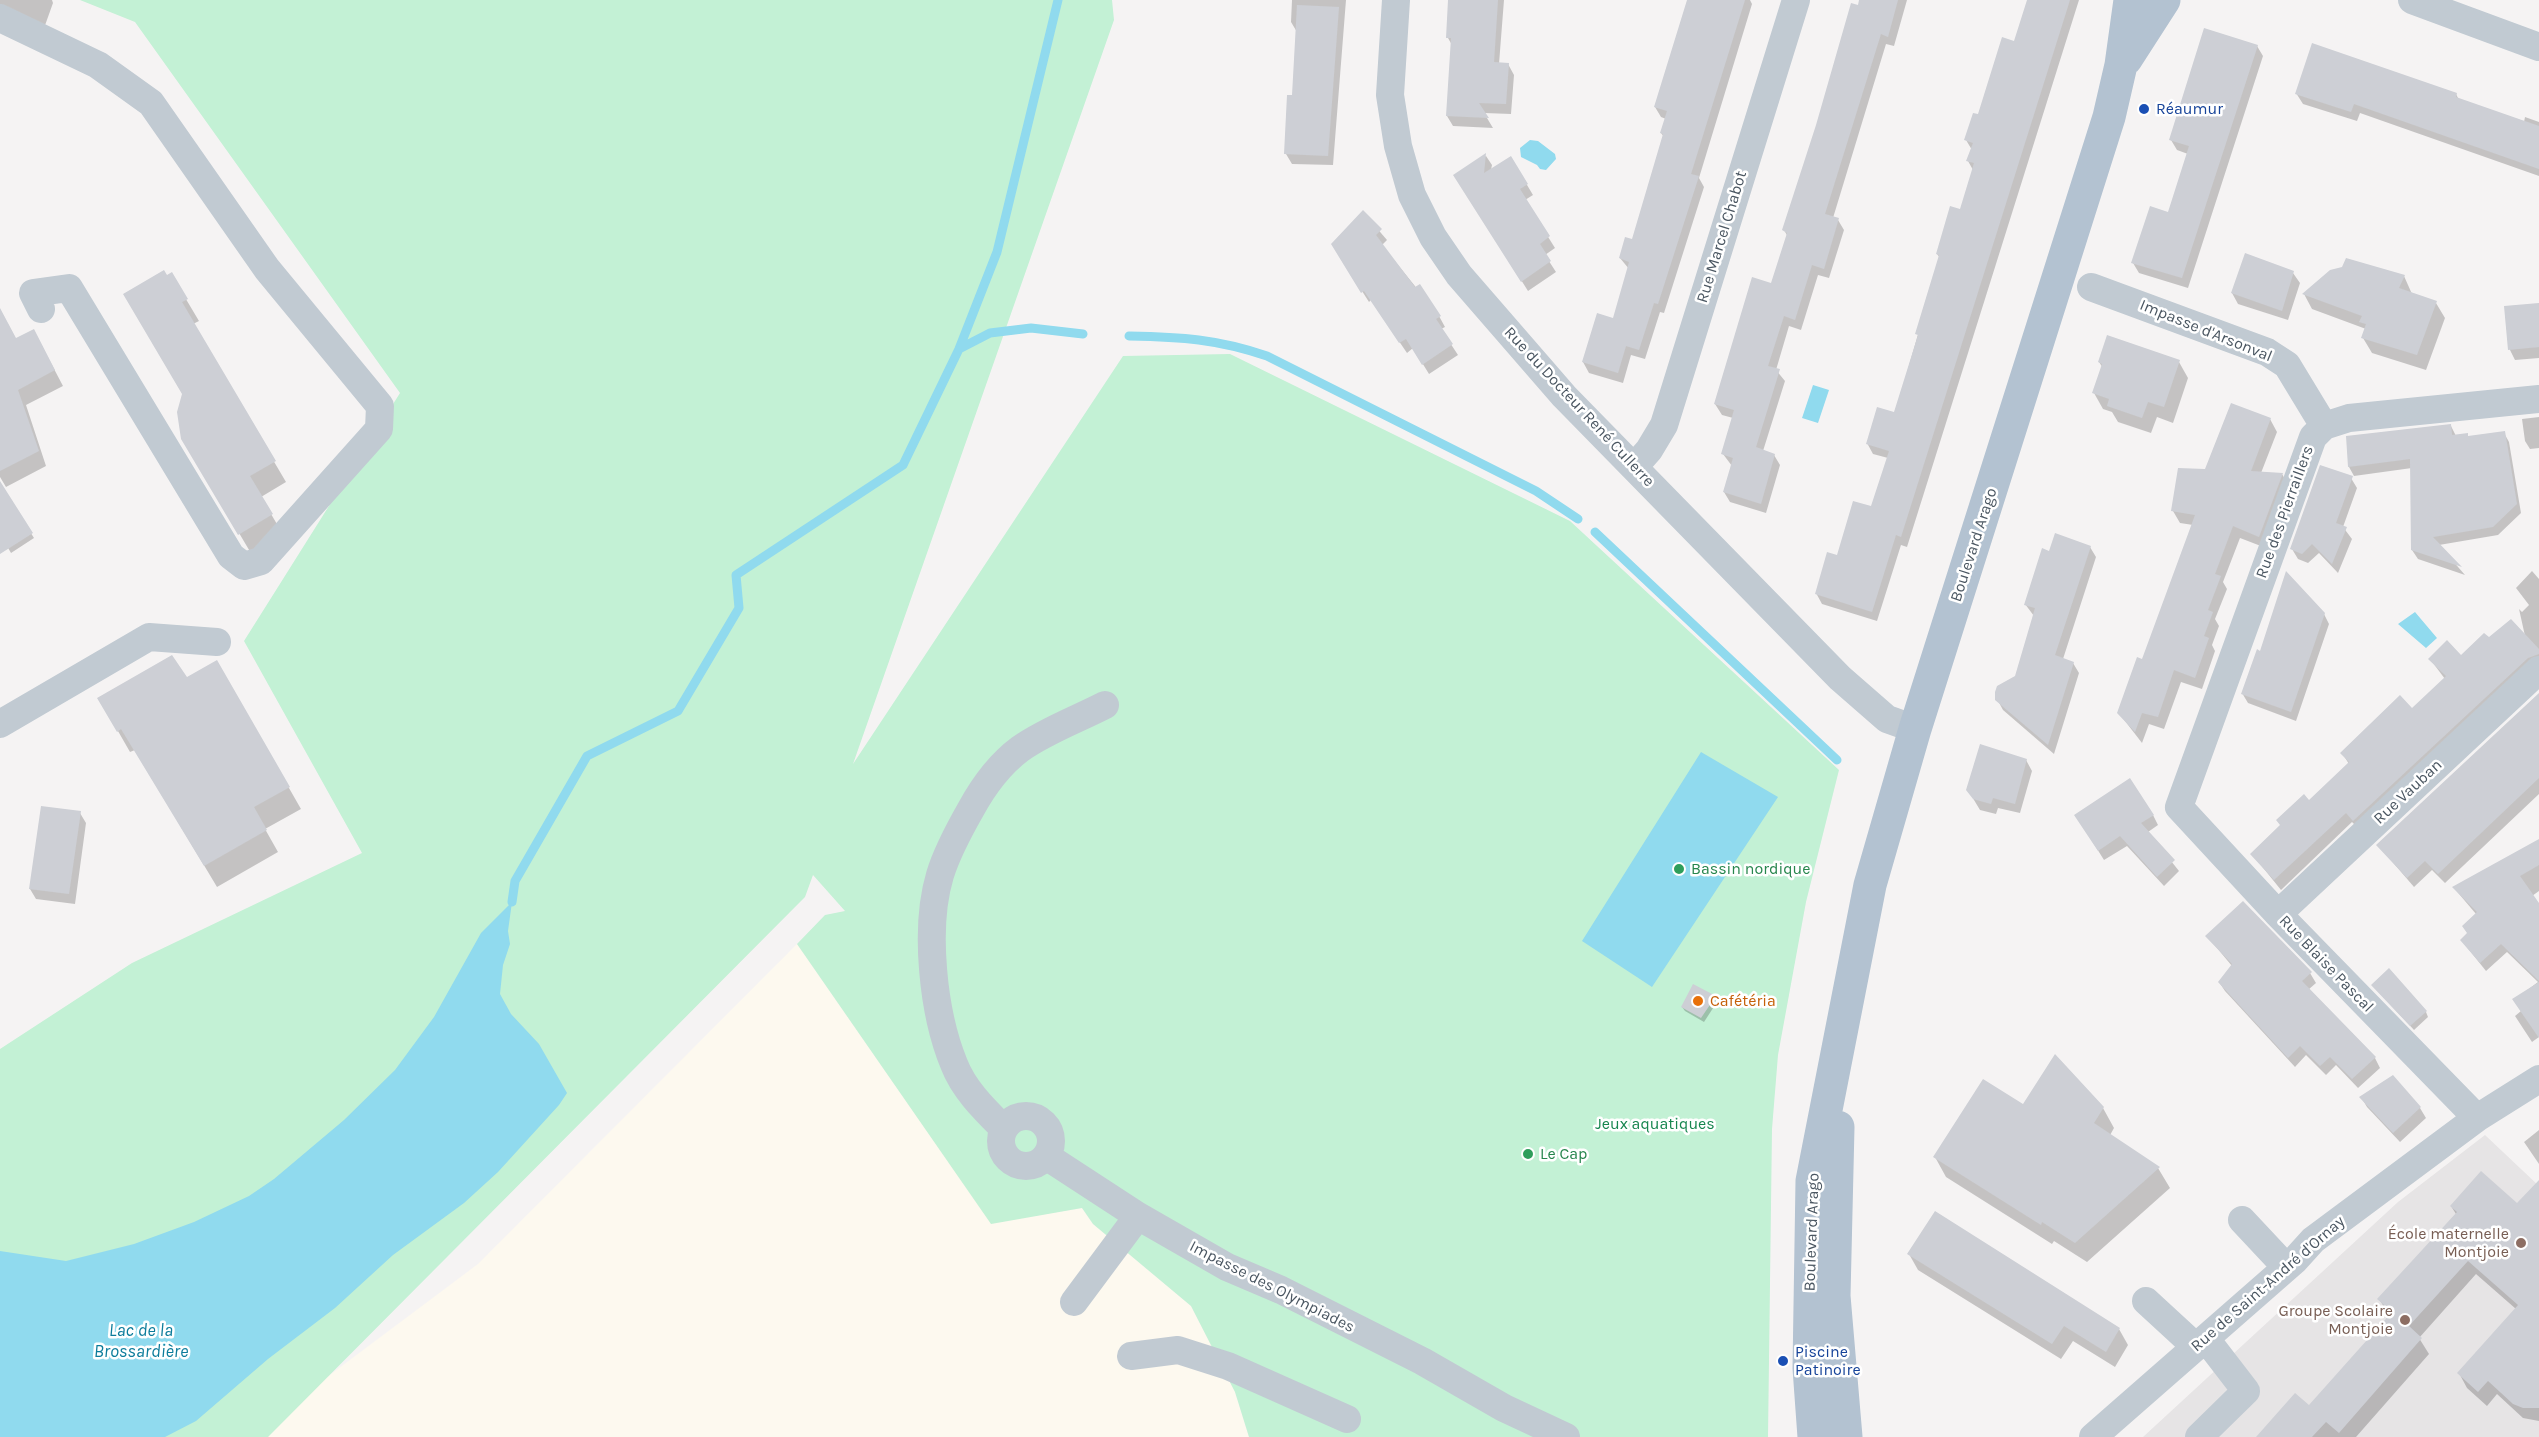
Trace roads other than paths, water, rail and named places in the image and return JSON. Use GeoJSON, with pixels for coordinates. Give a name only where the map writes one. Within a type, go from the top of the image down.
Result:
{"type":"FeatureCollection","features":[{"type":"Feature","properties":{"kind":"main road","name":"Boulevard Arago"},"geometry":{"type":"LineString","coordinates":[[1814,1437],[1809,1368],[1812,1181],[1870,885],[1915,729],[2109,117],[2121,65],[2130,0]]}},
{"type":"Feature","properties":{"kind":"main road","name":"Boulevard Arago"},"geometry":{"type":"LineString","coordinates":[[2121,65],[2164,0]]}},
{"type":"Feature","properties":{"kind":"main road","name":"Boulevard Arago"},"geometry":{"type":"LineString","coordinates":[[1841,1029],[1834,1296],[1846,1437]]}},
{"type":"Feature","properties":{"kind":"street","name":"Rue du Docteur René Cullerre"},"geometry":{"type":"LineString","coordinates":[[1396,0],[1390,95],[1398,146],[1417,206],[1433,237],[1459,275],[1564,396],[1840,678],[1887,719],[1915,729]]}},
{"type":"Feature","properties":{"kind":"street","name":"Rue Marcel Chabot"},"geometry":{"type":"LineString","coordinates":[[1634,467],[1649,450],[1664,425],[1796,0]]}},
{"type":"Feature","properties":{"kind":"street"},"geometry":{"type":"LineString","coordinates":[[2412,0],[2539,47]]}},
{"type":"Feature","properties":{"kind":"street"},"geometry":{"type":"LineString","coordinates":[[0,18],[98,65],[151,103],[267,269],[380,406],[379,429],[261,561],[244,566],[231,556],[69,288],[33,293],[41,309]]}},
{"type":"Feature","properties":{"kind":"street","name":"Impasse d'Arsonval"},"geometry":{"type":"LineString","coordinates":[[2091,287],[2267,352],[2287,365],[2324,426]]}},
{"type":"Feature","properties":{"kind":"street","name":"Rue des Pierraillers"},"geometry":{"type":"LineString","coordinates":[[2179,807],[2313,437],[2324,426],[2349,418],[2539,399]]}},
{"type":"Feature","properties":{"kind":"street"},"geometry":{"type":"LineString","coordinates":[[0,724],[149,638],[217,642]]}},
{"type":"Feature","properties":{"kind":"street","name":"Rue Vauban"},"geometry":{"type":"LineString","coordinates":[[2278,915],[2539,670]]}},
{"type":"Feature","properties":{"kind":"street","name":"Impasse des Olympiades"},"geometry":{"type":"LineString","coordinates":[[1105,705],[1020,749],[984,786],[953,840],[940,876],[933,913],[935,979],[944,1030],[954,1065],[974,1099],[1004,1130],[1016,1118],[1024,1116],[1040,1120],[1050,1133],[1051,1142],[1046,1156],[1138,1216],[1227,1267],[1281,1290],[1422,1361],[1504,1408],[1566,1437]]}},
{"type":"Feature","properties":{"kind":"street","name":"Rue Blaise Pascal"},"geometry":{"type":"LineString","coordinates":[[2179,807],[2278,915],[2477,1118]]}},
{"type":"Feature","properties":{"kind":"street","name":"Rue de Saint-André d'Ornay"},"geometry":{"type":"LineString","coordinates":[[2290,1264],[2313,1240],[2477,1118],[2539,1079]]}},
{"type":"Feature","properties":{"kind":"street"},"geometry":{"type":"LineString","coordinates":[[1074,1302],[1138,1216]]}},
{"type":"Feature","properties":{"kind":"street"},"geometry":{"type":"LineString","coordinates":[[2208,1337],[2243,1327],[2294,1283],[2290,1264],[2242,1220]]}},
{"type":"Feature","properties":{"kind":"street"},"geometry":{"type":"LineString","coordinates":[[2146,1301],[2208,1337],[2246,1391],[2199,1437]]}},
{"type":"Feature","properties":{"kind":"street","name":"Rue de Saint-André d'Ornay"},"geometry":{"type":"LineString","coordinates":[[2093,1437],[2208,1337]]}},
{"type":"Feature","properties":{"kind":"street"},"geometry":{"type":"LineString","coordinates":[[1131,1356],[1178,1350],[1228,1366],[1347,1419]]}},
{"type":"Feature","properties":{"kind":"street"},"geometry":{"type":"LineString","coordinates":[[1504,1408],[1518,1437]]}},
{"type":"Feature","properties":{"kind":"water"},"geometry":{"type":"Polygon","coordinates":[[[1530,140],[1538,141],[1555,154],[1556,159],[1546,170],[1540,169],[1521,157],[1520,148],[1530,140]]]}},
{"type":"Feature","properties":{"kind":"water"},"geometry":{"type":"Polygon","coordinates":[[[1813,385],[1829,390],[1818,423],[1802,418],[1813,385]]]}},
{"type":"Feature","properties":{"kind":"water"},"geometry":{"type":"Polygon","coordinates":[[[2415,612],[2437,638],[2426,648],[2398,624],[2415,612]]]}},
{"type":"Feature","properties":{"kind":"water","name":"Bassin nordique"},"geometry":{"type":"Polygon","coordinates":[[[1701,752],[1778,797],[1652,987],[1582,941],[1701,752]]]}},
{"type":"Feature","properties":{"kind":"water","name":"Lac de la Brossardière"},"geometry":{"type":"Polygon","coordinates":[[[512,902],[508,931],[510,944],[503,965],[500,994],[511,1014],[539,1044],[567,1093],[559,1105],[498,1172],[464,1203],[393,1255],[335,1308],[268,1359],[196,1421],[165,1437],[0,1437],[0,1251],[66,1261],[134,1244],[194,1222],[249,1196],[274,1179],[344,1120],[395,1070],[434,1017],[481,933],[512,902]]]}},
{"type":"Feature","properties":{"kind":"waterway"},"geometry":{"type":"LineString","coordinates":[[512,902],[515,881],[587,756],[678,711],[739,608],[736,575],[903,465],[959,349],[997,252],[1058,0]]}},
{"type":"Feature","properties":{"kind":"waterway"},"geometry":{"type":"LineString","coordinates":[[959,349],[990,333],[1031,328],[1083,334]]}},
{"type":"Feature","properties":{"kind":"waterway"},"geometry":{"type":"LineString","coordinates":[[1129,336],[1199,340],[1267,356],[1536,491],[1578,519]]}},
{"type":"Feature","properties":{"kind":"waterway"},"geometry":{"type":"LineString","coordinates":[[1595,532],[1837,760]]}},
{"type":"Feature","properties":{"kind":"place","name":"Réaumur"},"geometry":{"type":"Point","coordinates":[2144,109]}},
{"type":"Feature","properties":{"kind":"place","name":"Bassin nordique"},"geometry":{"type":"Point","coordinates":[1679,869]}},
{"type":"Feature","properties":{"kind":"place","name":"Cafétéria"},"geometry":{"type":"Point","coordinates":[1698,1001]}},
{"type":"Feature","properties":{"kind":"place","name":"Le Cap"},"geometry":{"type":"Point","coordinates":[1528,1154]}},
{"type":"Feature","properties":{"kind":"place","name":"École maternelle Montjoie"},"geometry":{"type":"Point","coordinates":[2521,1243]}},
{"type":"Feature","properties":{"kind":"place","name":"Groupe Scolaire Montjoie"},"geometry":{"type":"Point","coordinates":[2405,1320]}},
{"type":"Feature","properties":{"kind":"place","name":"Piscine Patinoire"},"geometry":{"type":"Point","coordinates":[1783,1361]}},
{"type":"Feature","properties":{"kind":"park label","name":"Jeux aquatiques"},"geometry":{"type":"Point","coordinates":[1655,1124]}}]}
